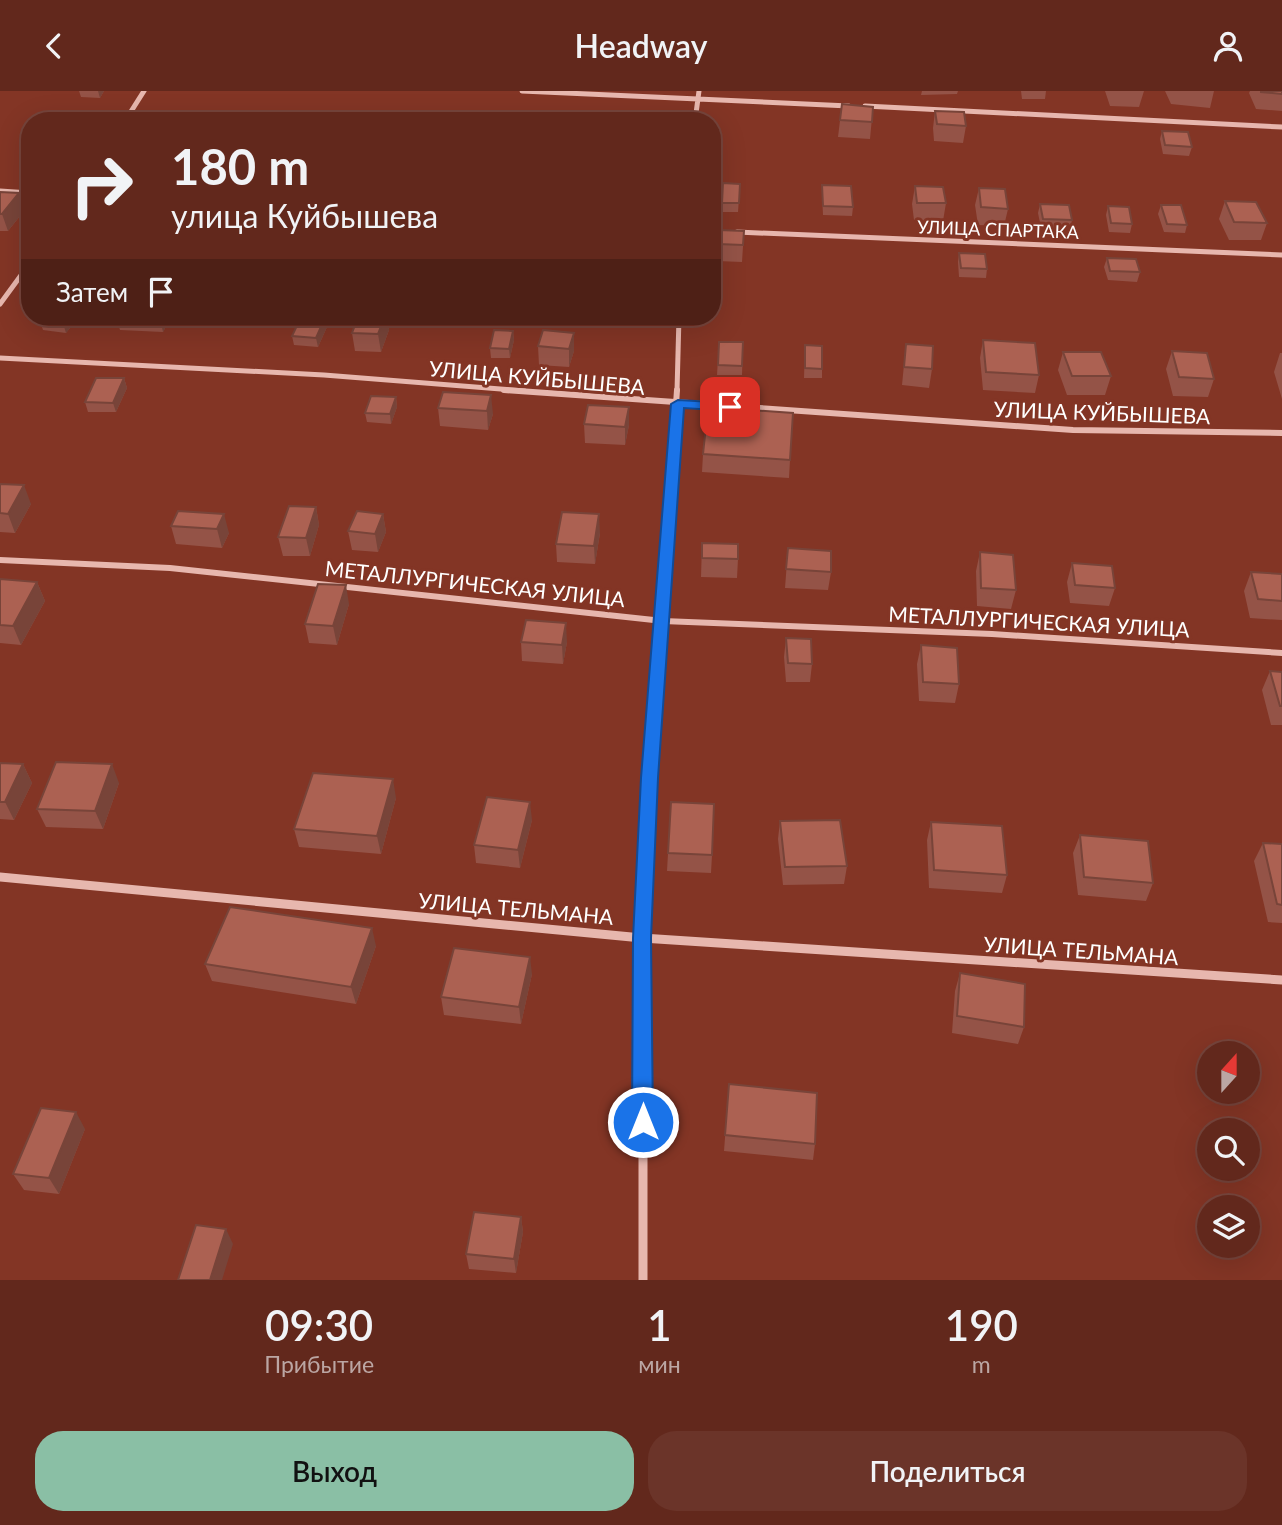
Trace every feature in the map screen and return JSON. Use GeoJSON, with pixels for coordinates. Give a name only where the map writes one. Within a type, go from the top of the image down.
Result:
{"type":"FeatureCollection","features":[{"type":"Feature","properties":{"kind":"street"},"geometry":{"type":"LineString","coordinates":[[131,112],[144,91]]}},
{"type":"Feature","properties":{"kind":"street"},"geometry":{"type":"LineString","coordinates":[[522,91],[1282,127]]}},
{"type":"Feature","properties":{"kind":"street"},"geometry":{"type":"LineString","coordinates":[[696,112],[699,91]]}},
{"type":"Feature","properties":{"kind":"street"},"geometry":{"type":"LineString","coordinates":[[0,191],[21,192]]}},
{"type":"Feature","properties":{"kind":"street","name":"УЛИЦА СПАРТАКА"},"geometry":{"type":"LineString","coordinates":[[726,231],[1282,255]]}},
{"type":"Feature","properties":{"kind":"street"},"geometry":{"type":"LineString","coordinates":[[0,304],[21,275]]}},
{"type":"Feature","properties":{"kind":"street"},"geometry":{"type":"LineString","coordinates":[[643,1280],[642,938],[649,778],[678,404],[679,326]]}},
{"type":"Feature","properties":{"kind":"street","name":"УЛИЦА КУЙБЫШЕВА"},"geometry":{"type":"LineString","coordinates":[[0,358],[324,375],[678,404],[1073,430],[1282,433]]}},
{"type":"Feature","properties":{"kind":"street","name":"МЕТАЛЛУРГИЧЕСКАЯ УЛИЦА"},"geometry":{"type":"LineString","coordinates":[[0,560],[170,568],[663,621],[992,634],[1282,653]]}},
{"type":"Feature","properties":{"kind":"street","name":"УЛИЦА ТЕЛЬМАНА"},"geometry":{"type":"LineString","coordinates":[[0,877],[642,938],[1282,981]]}},
{"type":"Feature","properties":{"kind":"building"},"geometry":{"type":"Polygon","coordinates":[[[1282,91],[1282,94],[1261,92],[1282,91]]]}},
{"type":"Feature","properties":{"kind":"building"},"geometry":{"type":"Polygon","coordinates":[[[842,104],[873,107],[872,122],[840,120],[842,104]]]}},
{"type":"Feature","properties":{"kind":"building"},"geometry":{"type":"Polygon","coordinates":[[[935,111],[964,112],[966,126],[937,124],[935,111]]]}},
{"type":"Feature","properties":{"kind":"building"},"geometry":{"type":"Polygon","coordinates":[[[1162,131],[1188,132],[1192,147],[1165,145],[1162,131]]]}},
{"type":"Feature","properties":{"kind":"building"},"geometry":{"type":"Polygon","coordinates":[[[723,183],[740,184],[739,203],[722,203],[723,183]]]}},
{"type":"Feature","properties":{"kind":"building"},"geometry":{"type":"Polygon","coordinates":[[[822,185],[851,186],[853,207],[823,206],[822,185]]]}},
{"type":"Feature","properties":{"kind":"building"},"geometry":{"type":"Polygon","coordinates":[[[915,186],[943,187],[946,203],[917,203],[915,186]]]}},
{"type":"Feature","properties":{"kind":"building"},"geometry":{"type":"Polygon","coordinates":[[[979,188],[1005,189],[1008,209],[981,207],[979,188]]]}},
{"type":"Feature","properties":{"kind":"building"},"geometry":{"type":"Polygon","coordinates":[[[0,192],[19,193],[2,214],[0,214],[0,192]]]}},
{"type":"Feature","properties":{"kind":"building"},"geometry":{"type":"Polygon","coordinates":[[[1225,201],[1256,202],[1267,223],[1234,222],[1225,201]]]}},
{"type":"Feature","properties":{"kind":"building"},"geometry":{"type":"Polygon","coordinates":[[[1040,204],[1069,205],[1072,220],[1043,219],[1040,204]]]}},
{"type":"Feature","properties":{"kind":"building"},"geometry":{"type":"Polygon","coordinates":[[[1161,205],[1181,205],[1187,225],[1167,224],[1161,205]]]}},
{"type":"Feature","properties":{"kind":"building"},"geometry":{"type":"Polygon","coordinates":[[[1108,206],[1129,207],[1132,224],[1111,223],[1108,206]]]}},
{"type":"Feature","properties":{"kind":"building"},"geometry":{"type":"Polygon","coordinates":[[[721,230],[744,231],[743,245],[721,244],[721,230]]]}},
{"type":"Feature","properties":{"kind":"building"},"geometry":{"type":"Polygon","coordinates":[[[959,253],[985,254],[987,269],[961,268],[959,253]]]}},
{"type":"Feature","properties":{"kind":"building"},"geometry":{"type":"Polygon","coordinates":[[[1107,258],[1136,259],[1140,272],[1110,271],[1107,258]]]}},
{"type":"Feature","properties":{"kind":"building"},"geometry":{"type":"Polygon","coordinates":[[[297,326],[321,326],[316,338],[292,336],[297,326]]]}},
{"type":"Feature","properties":{"kind":"building"},"geometry":{"type":"Polygon","coordinates":[[[355,326],[381,326],[378,334],[352,333],[355,326]]]}},
{"type":"Feature","properties":{"kind":"building"},"geometry":{"type":"Polygon","coordinates":[[[494,330],[513,331],[509,349],[490,348],[494,330]]]}},
{"type":"Feature","properties":{"kind":"building"},"geometry":{"type":"Polygon","coordinates":[[[543,330],[574,333],[569,349],[538,346],[543,330]]]}},
{"type":"Feature","properties":{"kind":"building"},"geometry":{"type":"Polygon","coordinates":[[[983,340],[1035,343],[1039,375],[986,372],[983,340]]]}},
{"type":"Feature","properties":{"kind":"building"},"geometry":{"type":"Polygon","coordinates":[[[719,342],[743,342],[742,366],[718,365],[719,342]]]}},
{"type":"Feature","properties":{"kind":"building"},"geometry":{"type":"Polygon","coordinates":[[[906,344],[933,346],[932,369],[904,367],[906,344]]]}},
{"type":"Feature","properties":{"kind":"building"},"geometry":{"type":"Polygon","coordinates":[[[805,345],[822,346],[822,369],[805,368],[805,345]]]}},
{"type":"Feature","properties":{"kind":"building"},"geometry":{"type":"Polygon","coordinates":[[[1172,351],[1207,353],[1214,379],[1179,377],[1172,351]]]}},
{"type":"Feature","properties":{"kind":"building"},"geometry":{"type":"Polygon","coordinates":[[[1063,352],[1101,352],[1111,376],[1072,376],[1063,352]]]}},
{"type":"Feature","properties":{"kind":"building"},"geometry":{"type":"Polygon","coordinates":[[[96,378],[124,378],[113,403],[85,402],[96,378]]]}},
{"type":"Feature","properties":{"kind":"building"},"geometry":{"type":"Polygon","coordinates":[[[443,392],[491,395],[487,411],[438,408],[443,392]]]}},
{"type":"Feature","properties":{"kind":"building"},"geometry":{"type":"Polygon","coordinates":[[[371,396],[396,397],[390,414],[365,413],[371,396]]]}},
{"type":"Feature","properties":{"kind":"building"},"geometry":{"type":"Polygon","coordinates":[[[588,405],[629,407],[625,427],[584,424],[588,405]]]}},
{"type":"Feature","properties":{"kind":"building"},"geometry":{"type":"Polygon","coordinates":[[[708,407],[793,413],[790,460],[703,454],[708,407]]]}},
{"type":"Feature","properties":{"kind":"building"},"geometry":{"type":"Polygon","coordinates":[[[0,484],[24,485],[8,514],[0,513],[0,484]]]}},
{"type":"Feature","properties":{"kind":"building"},"geometry":{"type":"Polygon","coordinates":[[[289,506],[316,507],[306,538],[278,537],[289,506]]]}},
{"type":"Feature","properties":{"kind":"building"},"geometry":{"type":"Polygon","coordinates":[[[178,511],[224,514],[217,529],[171,526],[178,511]]]}},
{"type":"Feature","properties":{"kind":"building"},"geometry":{"type":"Polygon","coordinates":[[[357,511],[383,514],[375,534],[348,531],[357,511]]]}},
{"type":"Feature","properties":{"kind":"building"},"geometry":{"type":"Polygon","coordinates":[[[562,512],[599,514],[594,546],[556,544],[562,512]]]}},
{"type":"Feature","properties":{"kind":"building"},"geometry":{"type":"Polygon","coordinates":[[[702,543],[738,544],[738,559],[702,558],[702,543]]]}},
{"type":"Feature","properties":{"kind":"building"},"geometry":{"type":"Polygon","coordinates":[[[788,548],[831,551],[831,572],[786,569],[788,548]]]}},
{"type":"Feature","properties":{"kind":"building"},"geometry":{"type":"Polygon","coordinates":[[[980,552],[1013,555],[1016,590],[981,588],[980,552]]]}},
{"type":"Feature","properties":{"kind":"building"},"geometry":{"type":"Polygon","coordinates":[[[1072,563],[1112,566],[1115,588],[1075,585],[1072,563]]]}},
{"type":"Feature","properties":{"kind":"building"},"geometry":{"type":"Polygon","coordinates":[[[1251,572],[1282,574],[1282,601],[1258,599],[1251,572]]]}},
{"type":"Feature","properties":{"kind":"building"},"geometry":{"type":"Polygon","coordinates":[[[0,579],[37,582],[13,626],[0,625],[0,579]]]}},
{"type":"Feature","properties":{"kind":"building"},"geometry":{"type":"Polygon","coordinates":[[[318,584],[346,585],[333,626],[305,624],[318,584]]]}},
{"type":"Feature","properties":{"kind":"building"},"geometry":{"type":"Polygon","coordinates":[[[526,620],[566,623],[562,645],[521,642],[526,620]]]}},
{"type":"Feature","properties":{"kind":"building"},"geometry":{"type":"Polygon","coordinates":[[[786,638],[811,639],[812,664],[788,663],[786,638]]]}},
{"type":"Feature","properties":{"kind":"building"},"geometry":{"type":"Polygon","coordinates":[[[921,645],[957,648],[959,684],[923,682],[921,645]]]}},
{"type":"Feature","properties":{"kind":"building"},"geometry":{"type":"Polygon","coordinates":[[[1270,671],[1282,672],[1282,706],[1280,706],[1270,671]]]}},
{"type":"Feature","properties":{"kind":"building"},"geometry":{"type":"Polygon","coordinates":[[[56,762],[112,764],[95,811],[37,809],[56,762]]]}},
{"type":"Feature","properties":{"kind":"building"},"geometry":{"type":"Polygon","coordinates":[[[0,763],[23,764],[5,802],[0,802],[0,763]]]}},
{"type":"Feature","properties":{"kind":"building"},"geometry":{"type":"Polygon","coordinates":[[[313,773],[393,779],[377,836],[294,829],[313,773]]]}},
{"type":"Feature","properties":{"kind":"building"},"geometry":{"type":"Polygon","coordinates":[[[487,797],[530,802],[518,850],[474,845],[487,797]]]}},
{"type":"Feature","properties":{"kind":"building"},"geometry":{"type":"Polygon","coordinates":[[[671,802],[714,804],[712,855],[668,853],[671,802]]]}},
{"type":"Feature","properties":{"kind":"building"},"geometry":{"type":"Polygon","coordinates":[[[840,820],[847,866],[785,867],[780,821],[840,820]]]}},
{"type":"Feature","properties":{"kind":"building"},"geometry":{"type":"Polygon","coordinates":[[[931,822],[1002,826],[1007,875],[934,870],[931,822]]]}},
{"type":"Feature","properties":{"kind":"building"},"geometry":{"type":"Polygon","coordinates":[[[1080,835],[1148,841],[1153,883],[1084,877],[1080,835]]]}},
{"type":"Feature","properties":{"kind":"building"},"geometry":{"type":"Polygon","coordinates":[[[1263,843],[1282,844],[1282,905],[1277,904],[1263,843]]]}},
{"type":"Feature","properties":{"kind":"building"},"geometry":{"type":"Polygon","coordinates":[[[230,907],[372,928],[351,987],[205,964],[230,907]]]}},
{"type":"Feature","properties":{"kind":"building"},"geometry":{"type":"Polygon","coordinates":[[[454,948],[530,957],[519,1007],[441,997],[454,948]]]}},
{"type":"Feature","properties":{"kind":"building"},"geometry":{"type":"Polygon","coordinates":[[[960,973],[1025,984],[1024,1027],[957,1016],[960,973]]]}},
{"type":"Feature","properties":{"kind":"building"},"geometry":{"type":"Polygon","coordinates":[[[729,1084],[817,1093],[815,1144],[725,1135],[729,1084]]]}},
{"type":"Feature","properties":{"kind":"building"},"geometry":{"type":"Polygon","coordinates":[[[41,1108],[76,1112],[49,1178],[13,1174],[41,1108]]]}},
{"type":"Feature","properties":{"kind":"building"},"geometry":{"type":"Polygon","coordinates":[[[474,1212],[521,1217],[514,1259],[466,1254],[474,1212]]]}},
{"type":"Feature","properties":{"kind":"building"},"geometry":{"type":"Polygon","coordinates":[[[196,1225],[226,1229],[210,1280],[178,1280],[196,1225]]]}},
{"type":"Feature","properties":{"kind":"route"},"geometry":{"type":"LineString","coordinates":[[643,1122],[642,938],[649,778],[678,404],[730,407]]}}]}
